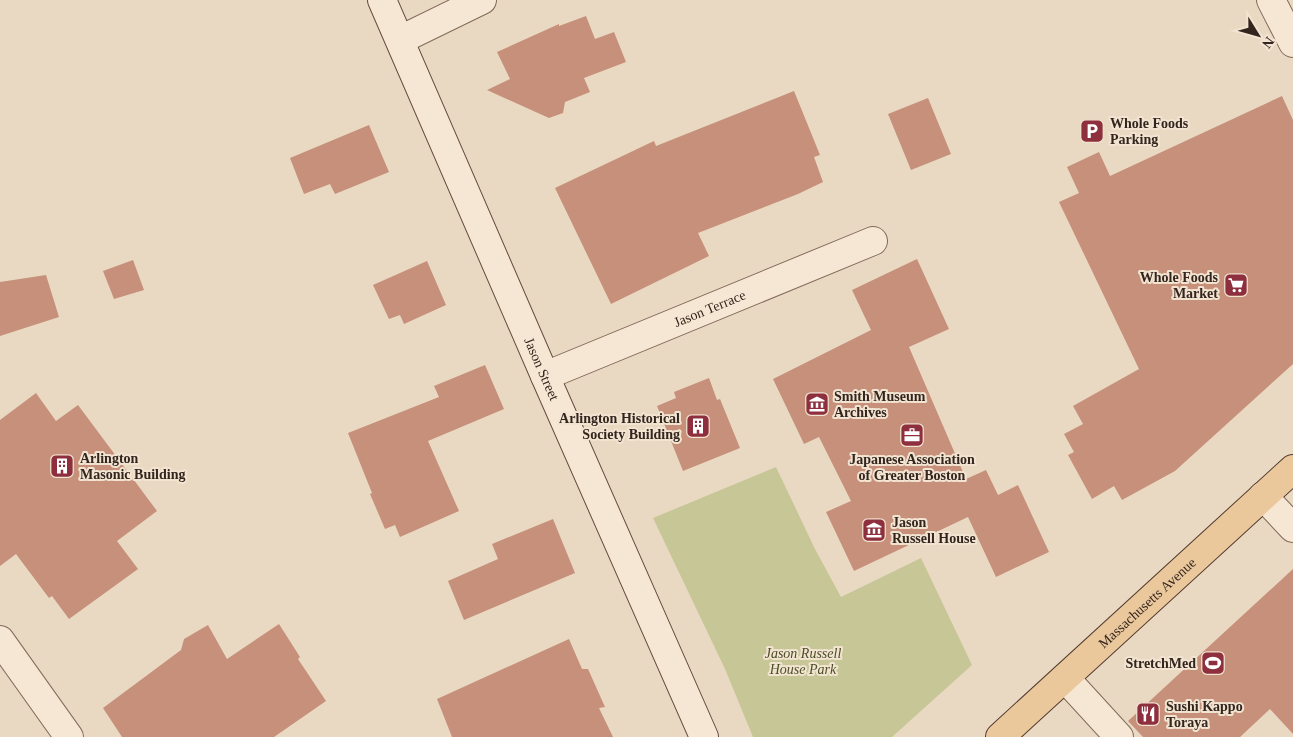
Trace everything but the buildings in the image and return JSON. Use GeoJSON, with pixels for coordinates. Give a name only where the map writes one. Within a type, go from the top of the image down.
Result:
{"type":"FeatureCollection","features":[{"type":"Feature","properties":{"kind":"main road","name":"Massachusetts Avenue"},"geometry":{"type":"LineString","coordinates":[[1000,737],[1293,469]]}},
{"type":"Feature","properties":{"kind":"street","name":"Jason Street"},"geometry":{"type":"LineString","coordinates":[[382,0],[544,376],[704,737]]}},
{"type":"Feature","properties":{"kind":"street"},"geometry":{"type":"LineString","coordinates":[[400,40],[482,0]]}},
{"type":"Feature","properties":{"kind":"street"},"geometry":{"type":"LineString","coordinates":[[1271,0],[1293,42]]}},
{"type":"Feature","properties":{"kind":"street","name":"Jason Terrace"},"geometry":{"type":"LineString","coordinates":[[544,376],[873,241]]}},
{"type":"Feature","properties":{"kind":"street"},"geometry":{"type":"LineString","coordinates":[[1263,496],[1293,528]]}},
{"type":"Feature","properties":{"kind":"street"},"geometry":{"type":"LineString","coordinates":[[0,640],[70,737]]}},
{"type":"Feature","properties":{"kind":"street"},"geometry":{"type":"LineString","coordinates":[[1065,678],[1119,737]]}},
{"type":"Feature","properties":{"kind":"green space","name":"Jason Russell House Park"},"geometry":{"type":"Polygon","coordinates":[[[776,467],[815,549],[841,597],[921,558],[972,665],[892,737],[753,737],[725,669],[653,518],[776,467]]]}},
{"type":"Feature","properties":{"kind":"place","name":"Whole Foods Parking"},"geometry":{"type":"Point","coordinates":[1092,131]}},
{"type":"Feature","properties":{"kind":"place","name":"Whole Foods Market"},"geometry":{"type":"Point","coordinates":[1236,285]}},
{"type":"Feature","properties":{"kind":"place","name":"Smith Museum Archives"},"geometry":{"type":"Point","coordinates":[817,404]}},
{"type":"Feature","properties":{"kind":"place","name":"Arlington Historical Society Building"},"geometry":{"type":"Point","coordinates":[698,426]}},
{"type":"Feature","properties":{"kind":"place","name":"Japanese Association of Greater Boston"},"geometry":{"type":"Point","coordinates":[912,435]}},
{"type":"Feature","properties":{"kind":"place","name":"Arlington Masonic Building"},"geometry":{"type":"Point","coordinates":[62,466]}},
{"type":"Feature","properties":{"kind":"place","name":"Jason Russell House"},"geometry":{"type":"Point","coordinates":[874,530]}},
{"type":"Feature","properties":{"kind":"place","name":"StretchMed"},"geometry":{"type":"Point","coordinates":[1213,663]}},
{"type":"Feature","properties":{"kind":"place","name":"Sushi Kappo Toraya"},"geometry":{"type":"Point","coordinates":[1148,714]}}]}
